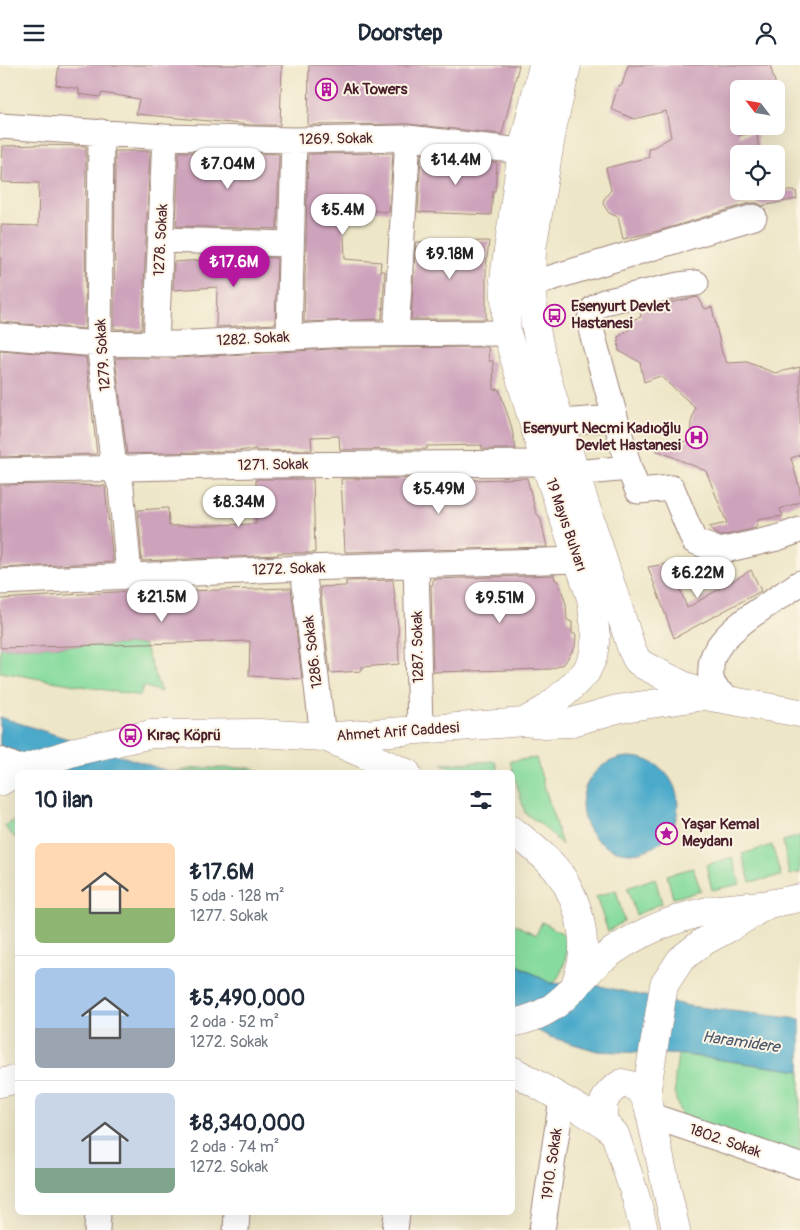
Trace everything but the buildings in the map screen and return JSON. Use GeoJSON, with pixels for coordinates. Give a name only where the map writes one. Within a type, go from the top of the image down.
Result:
{"type":"FeatureCollection","features":[{"type":"Feature","properties":{"kind":"main road","name":"19 Mayıs Bulvarı"},"geometry":{"type":"LineString","coordinates":[[524,722],[546,709],[586,672],[593,657],[596,636],[591,598],[545,463],[506,333],[504,279],[522,151],[543,65]]}},
{"type":"Feature","properties":{"kind":"main road","name":"19 Mayıs Bulvarı"},"geometry":{"type":"LineString","coordinates":[[567,65],[553,125],[532,249],[531,284],[537,339],[575,473],[632,650],[637,660],[652,670],[704,697]]}},
{"type":"Feature","properties":{"kind":"main road","name":"Ahmet Arif Caddesi"},"geometry":{"type":"LineString","coordinates":[[7,770],[151,734],[260,733],[323,737],[524,722],[545,724],[569,723],[617,709],[704,697],[800,713]]}},
{"type":"Feature","properties":{"kind":"main road"},"geometry":{"type":"LineString","coordinates":[[323,737],[400,770]]}},
{"type":"Feature","properties":{"kind":"main road"},"geometry":{"type":"LineString","coordinates":[[515,832],[556,869],[573,898],[581,929],[583,952],[574,989]]}},
{"type":"Feature","properties":{"kind":"main road"},"geometry":{"type":"LineString","coordinates":[[515,1022],[547,1011],[562,1001],[599,961],[621,946],[678,918],[710,910],[768,905],[800,898]]}},
{"type":"Feature","properties":{"kind":"main road"},"geometry":{"type":"LineString","coordinates":[[649,1110],[647,1088],[664,985],[671,971],[681,959],[704,942],[768,905]]}},
{"type":"Feature","properties":{"kind":"main road"},"geometry":{"type":"LineString","coordinates":[[515,1071],[604,1124],[615,1134],[636,1198],[644,1230]]}},
{"type":"Feature","properties":{"kind":"main road"},"geometry":{"type":"LineString","coordinates":[[0,1083],[15,1080]]}},
{"type":"Feature","properties":{"kind":"main road"},"geometry":{"type":"LineString","coordinates":[[604,1124],[602,1108],[604,1100],[611,1090],[622,1083],[639,1088],[643,1093],[649,1110],[676,1230]]}},
{"type":"Feature","properties":{"kind":"street","name":"1269. Sokak"},"geometry":{"type":"LineString","coordinates":[[0,126],[165,137],[294,140],[408,138],[522,151]]}},
{"type":"Feature","properties":{"kind":"street","name":"1279. Sokak"},"geometry":{"type":"LineString","coordinates":[[101,132],[99,343],[114,468],[121,487],[129,575]]}},
{"type":"Feature","properties":{"kind":"street","name":"1278. Sokak"},"geometry":{"type":"LineString","coordinates":[[156,344],[165,137]]}},
{"type":"Feature","properties":{"kind":"street"},"geometry":{"type":"LineString","coordinates":[[396,333],[408,138]]}},
{"type":"Feature","properties":{"kind":"street"},"geometry":{"type":"LineString","coordinates":[[289,337],[294,140]]}},
{"type":"Feature","properties":{"kind":"street"},"geometry":{"type":"LineString","coordinates":[[531,284],[754,217]]}},
{"type":"Feature","properties":{"kind":"street"},"geometry":{"type":"LineString","coordinates":[[161,240],[291,244]]}},
{"type":"Feature","properties":{"kind":"street"},"geometry":{"type":"LineString","coordinates":[[696,283],[679,285],[604,303],[593,309],[590,319],[615,418],[638,491],[672,488],[694,541],[720,551],[777,539],[800,530]]}},
{"type":"Feature","properties":{"kind":"street","name":"1282. Sokak"},"geometry":{"type":"LineString","coordinates":[[0,336],[99,343],[176,344],[396,333],[506,333]]}},
{"type":"Feature","properties":{"kind":"street"},"geometry":{"type":"LineString","coordinates":[[560,423],[615,418]]}},
{"type":"Feature","properties":{"kind":"street","name":"1271. Sokak"},"geometry":{"type":"LineString","coordinates":[[0,471],[257,465],[545,463]]}},
{"type":"Feature","properties":{"kind":"street"},"geometry":{"type":"LineString","coordinates":[[575,473],[629,467]]}},
{"type":"Feature","properties":{"kind":"street","name":"1272. Sokak"},"geometry":{"type":"LineString","coordinates":[[0,582],[303,568],[578,560]]}},
{"type":"Feature","properties":{"kind":"street","name":"1287. Sokak"},"geometry":{"type":"LineString","coordinates":[[416,565],[420,729]]}},
{"type":"Feature","properties":{"kind":"street","name":"1286. Sokak"},"geometry":{"type":"LineString","coordinates":[[303,568],[323,737]]}},
{"type":"Feature","properties":{"kind":"street"},"geometry":{"type":"LineString","coordinates":[[736,702],[723,697],[716,690],[710,673],[712,657],[723,641],[739,625],[800,583]]}},
{"type":"Feature","properties":{"kind":"street","name":"1910. Sokak"},"geometry":{"type":"LineString","coordinates":[[542,1230],[562,1099]]}},
{"type":"Feature","properties":{"kind":"street","name":"1802. Sokak"},"geometry":{"type":"LineString","coordinates":[[649,1110],[800,1166]]}},
{"type":"Feature","properties":{"kind":"street"},"geometry":{"type":"LineString","coordinates":[[97,1230],[98,1215]]}},
{"type":"Feature","properties":{"kind":"street"},"geometry":{"type":"LineString","coordinates":[[236,1230],[237,1215]]}},
{"type":"Feature","properties":{"kind":"street"},"geometry":{"type":"LineString","coordinates":[[395,1230],[397,1215]]}},
{"type":"Feature","properties":{"kind":"green space"},"geometry":{"type":"Polygon","coordinates":[[[144,644],[161,692],[143,686],[140,696],[0,672],[0,648],[144,644]]]}},
{"type":"Feature","properties":{"kind":"green space"},"geometry":{"type":"Polygon","coordinates":[[[536,758],[562,845],[544,827],[525,813],[515,778],[515,770],[513,770],[510,761],[536,758]]]}},
{"type":"Feature","properties":{"kind":"green space"},"geometry":{"type":"Polygon","coordinates":[[[495,761],[497,770],[456,770],[442,764],[495,761]]]}},
{"type":"Feature","properties":{"kind":"green space"},"geometry":{"type":"Polygon","coordinates":[[[198,768],[252,768],[256,770],[184,770],[198,768]]]}},
{"type":"Feature","properties":{"kind":"green space"},"geometry":{"type":"Polygon","coordinates":[[[15,820],[15,838],[4,826],[15,820]]]}},
{"type":"Feature","properties":{"kind":"green space"},"geometry":{"type":"Polygon","coordinates":[[[800,836],[800,872],[789,875],[783,841],[800,836]]]}},
{"type":"Feature","properties":{"kind":"green space"},"geometry":{"type":"Polygon","coordinates":[[[772,845],[781,876],[750,882],[742,854],[772,845]]]}},
{"type":"Feature","properties":{"kind":"green space"},"geometry":{"type":"Polygon","coordinates":[[[732,857],[740,884],[712,890],[706,865],[732,857]]]}},
{"type":"Feature","properties":{"kind":"green space"},"geometry":{"type":"Polygon","coordinates":[[[693,868],[701,891],[673,898],[667,875],[693,868]]]}},
{"type":"Feature","properties":{"kind":"green space"},"geometry":{"type":"Polygon","coordinates":[[[655,878],[662,903],[636,915],[627,888],[655,878]]]}},
{"type":"Feature","properties":{"kind":"green space"},"geometry":{"type":"Polygon","coordinates":[[[616,890],[624,921],[608,931],[596,897],[616,890]]]}},
{"type":"Feature","properties":{"kind":"green space"},"geometry":{"type":"Polygon","coordinates":[[[542,922],[567,936],[565,961],[554,983],[550,983],[515,963],[515,924],[536,935],[542,922]]]}},
{"type":"Feature","properties":{"kind":"green space"},"geometry":{"type":"Polygon","coordinates":[[[678,1054],[800,1071],[800,1157],[682,1116],[675,1093],[678,1054]]]}},
{"type":"Feature","properties":{"kind":"water"},"geometry":{"type":"Polygon","coordinates":[[[0,717],[165,770],[15,770],[15,772],[0,772],[0,717]]]}},
{"type":"Feature","properties":{"kind":"water"},"geometry":{"type":"Polygon","coordinates":[[[630,757],[648,761],[664,771],[674,787],[678,805],[674,823],[664,839],[648,849],[630,853],[612,849],[596,839],[586,823],[582,805],[586,787],[596,771],[612,761],[630,757]]]}},
{"type":"Feature","properties":{"kind":"water","name":"Haramidere"},"geometry":{"type":"Polygon","coordinates":[[[515,964],[550,983],[600,986],[689,1006],[800,1019],[800,1071],[688,1055],[597,1051],[550,1037],[515,1019],[515,964]]]}},
{"type":"Feature","properties":{"kind":"place","name":"Ak Towers"},"geometry":{"type":"Point","coordinates":[327,89]}},
{"type":"Feature","properties":{"kind":"place","name":"Esenyurt Devlet Hastanesi"},"geometry":{"type":"Point","coordinates":[555,315]}},
{"type":"Feature","properties":{"kind":"place","name":"Esenyurt Necmi Kadıoğlu Devlet Hastanesi"},"geometry":{"type":"Point","coordinates":[697,437]}},
{"type":"Feature","properties":{"kind":"place","name":"Kıraç Köprü"},"geometry":{"type":"Point","coordinates":[131,735]}},
{"type":"Feature","properties":{"kind":"place","name":"Yaşar Kemal Meydanı"},"geometry":{"type":"Point","coordinates":[666,833]}}]}
